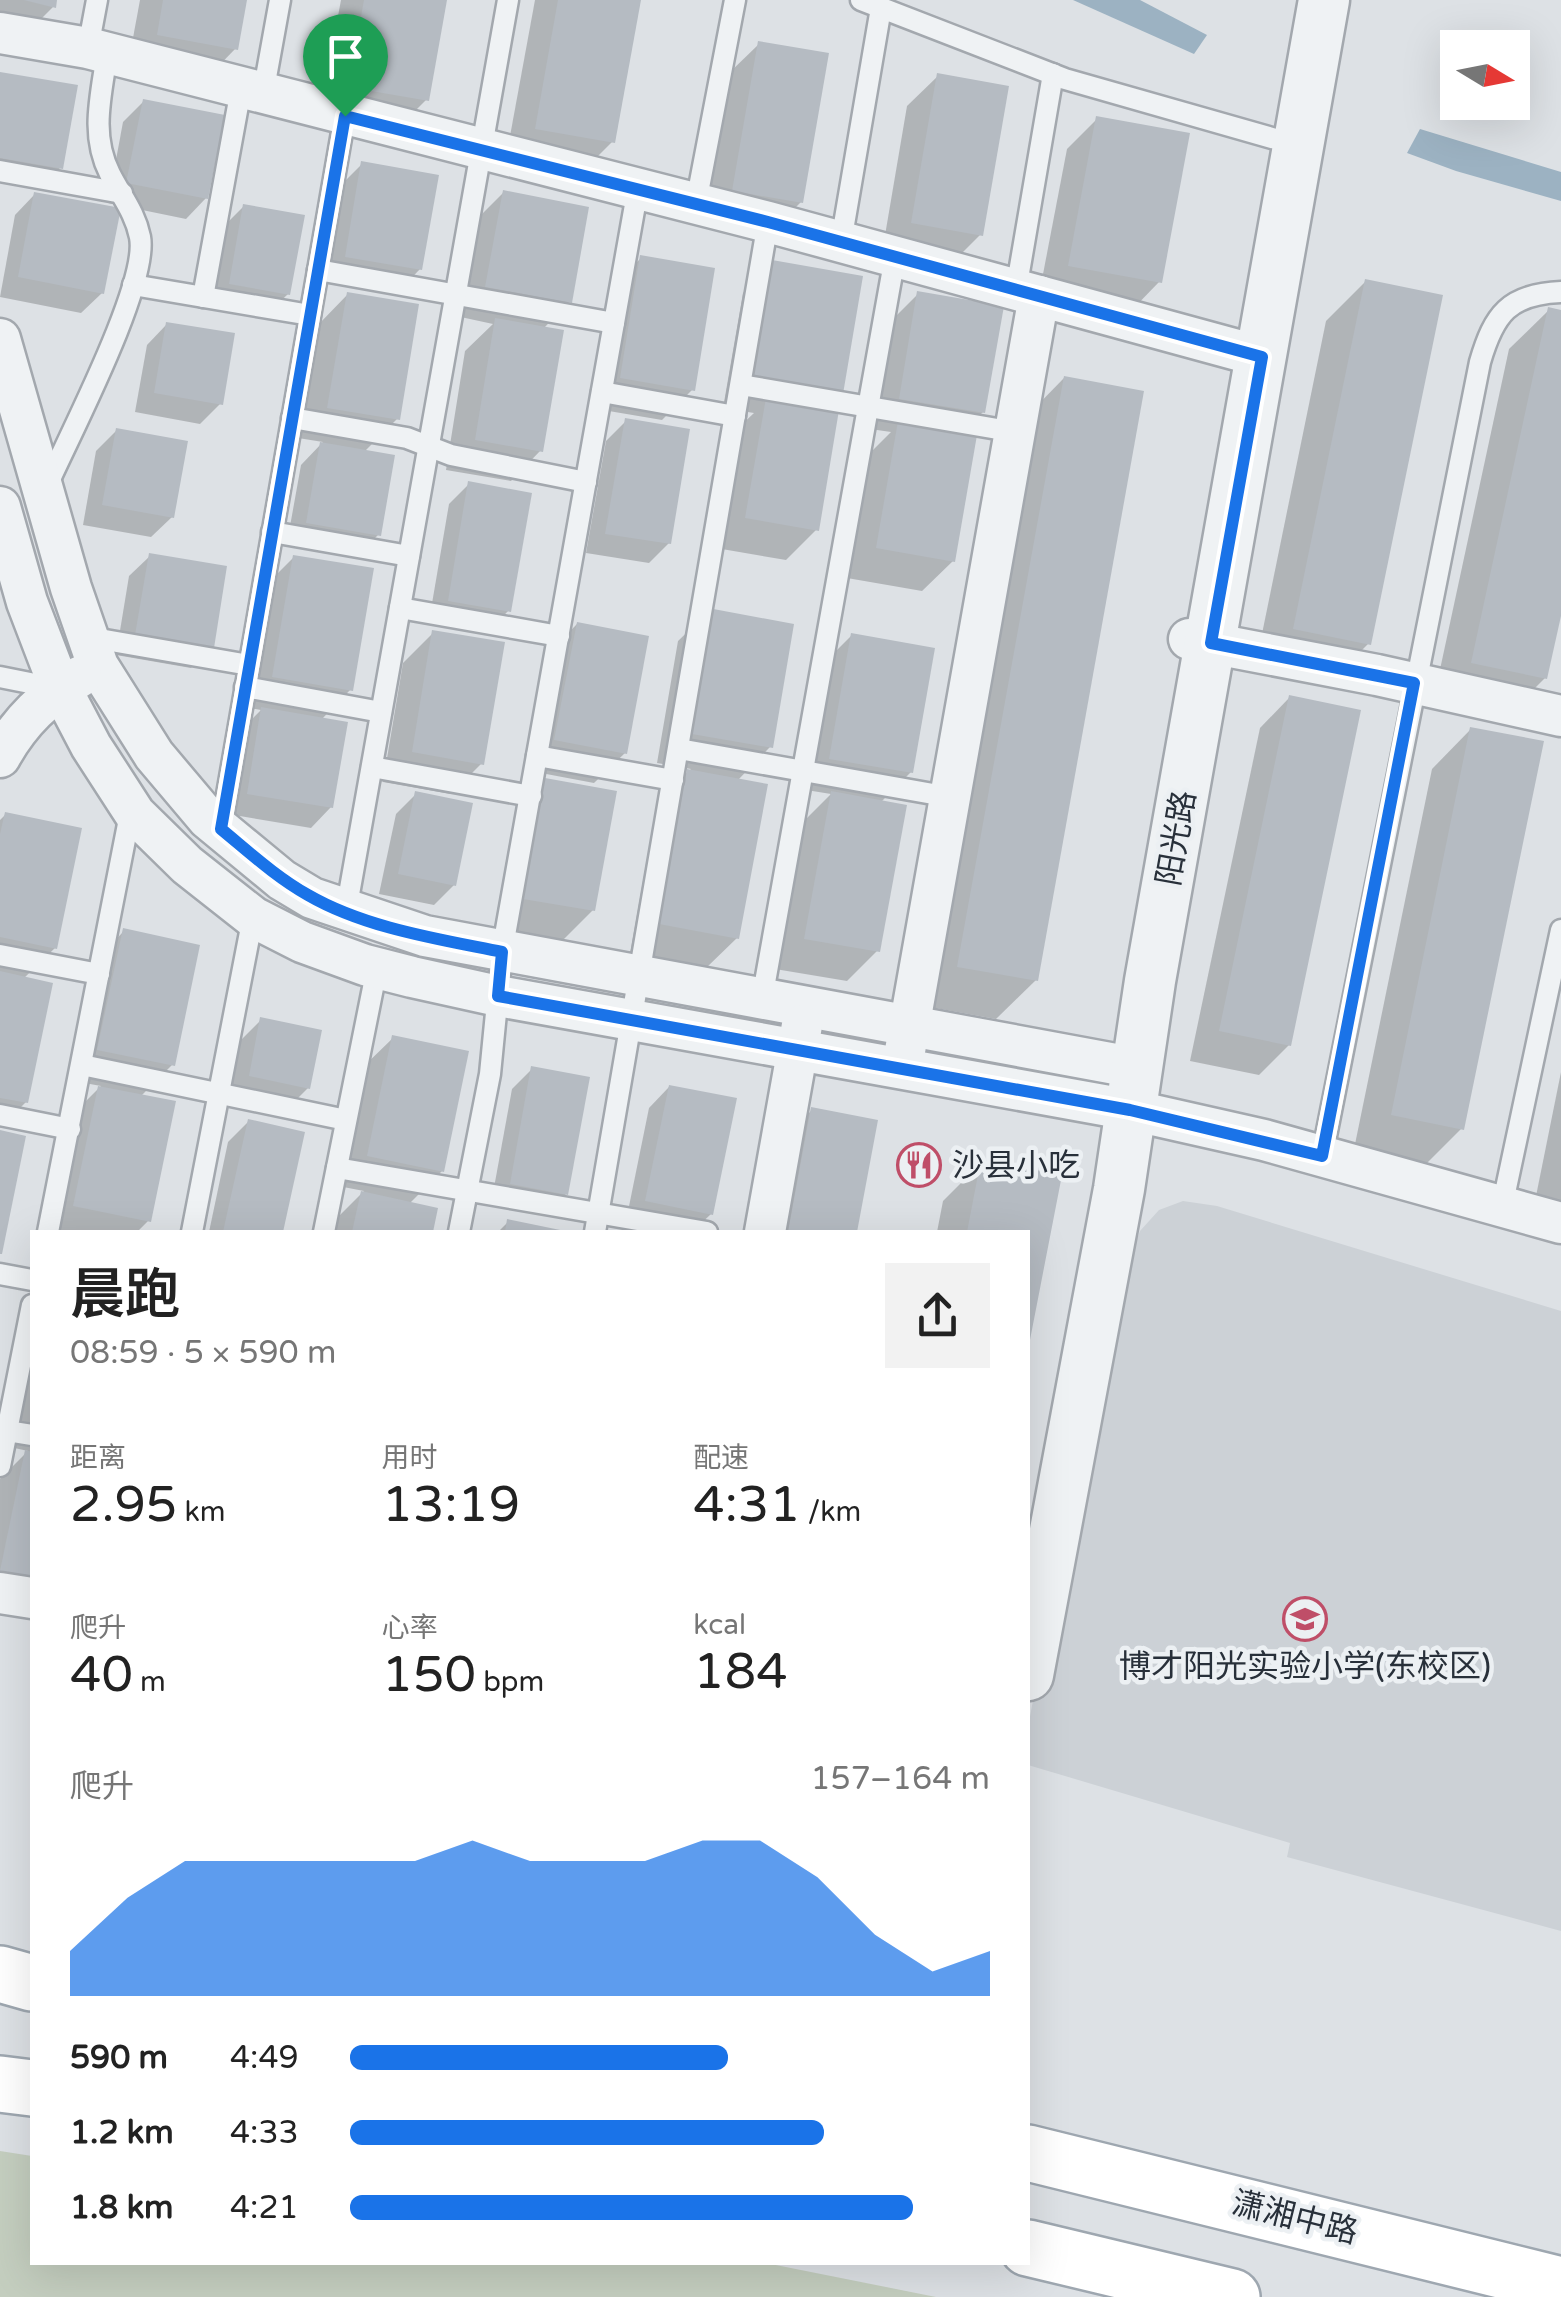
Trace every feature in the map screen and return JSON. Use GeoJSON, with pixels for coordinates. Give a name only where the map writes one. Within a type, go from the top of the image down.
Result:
{"type":"FeatureCollection","features":[{"type":"Feature","properties":{"kind":"main road"},"geometry":{"type":"LineString","coordinates":[[0,1974],[30,1985]]}},
{"type":"Feature","properties":{"kind":"main road"},"geometry":{"type":"LineString","coordinates":[[0,1984],[30,1986]]}},
{"type":"Feature","properties":{"kind":"main road"},"geometry":{"type":"LineString","coordinates":[[0,2084],[30,2088]]}},
{"type":"Feature","properties":{"kind":"main road","name":"潇湘中路"},"geometry":{"type":"LineString","coordinates":[[1037,2152],[1561,2284]]}},
{"type":"Feature","properties":{"kind":"main road"},"geometry":{"type":"LineString","coordinates":[[1030,2248],[1232,2297]]}},
{"type":"Feature","properties":{"kind":"street","name":"阳光路"},"geometry":{"type":"LineString","coordinates":[[1252,354],[1296,0]]}},
{"type":"Feature","properties":{"kind":"street","name":"阳光路"},"geometry":{"type":"LineString","coordinates":[[1030,1577],[1123,1087],[1252,354],[1324,0]]}},
{"type":"Feature","properties":{"kind":"street"},"geometry":{"type":"LineString","coordinates":[[0,33],[98,51],[638,188],[1252,354]]}},
{"type":"Feature","properties":{"kind":"street"},"geometry":{"type":"LineString","coordinates":[[902,1069],[1015,432],[1027,293]]}},
{"type":"Feature","properties":{"kind":"street"},"geometry":{"type":"LineString","coordinates":[[0,339],[93,652],[154,755],[208,819],[282,880],[312,898],[425,936],[909,1026],[1123,1087],[1322,1156],[1561,1223]]}},
{"type":"Feature","properties":{"kind":"street"},"geometry":{"type":"LineString","coordinates":[[0,507],[27,602],[60,688],[90,746],[131,807],[187,866],[253,917],[302,942],[376,968],[498,996],[902,1069],[1123,1087]]}},
{"type":"Feature","properties":{"kind":"street"},"geometry":{"type":"LineString","coordinates":[[1200,641],[1561,716]]}},
{"type":"Feature","properties":{"kind":"street"},"geometry":{"type":"LineString","coordinates":[[0,757],[14,732],[36,707],[93,652]]}},
{"type":"Feature","properties":{"kind":"street"},"geometry":{"type":"LineString","coordinates":[[765,1230],[805,1007]]}},
{"type":"Feature","properties":{"kind":"street","name":"阳光路"},"geometry":{"type":"LineString","coordinates":[[1030,1664],[1119,1190],[1123,1087]]}},
{"type":"Feature","properties":{"kind":"street"},"geometry":{"type":"LineString","coordinates":[[0,1593],[30,1598]]}},
{"type":"Feature","properties":{"kind":"lane"},"geometry":{"type":"LineString","coordinates":[[44,492],[126,308],[141,240],[130,207],[111,177],[98,143],[96,0]]}},
{"type":"Feature","properties":{"kind":"lane"},"geometry":{"type":"LineString","coordinates":[[203,297],[252,91],[280,0]]}},
{"type":"Feature","properties":{"kind":"lane"},"geometry":{"type":"LineString","coordinates":[[346,911],[508,0]]}},
{"type":"Feature","properties":{"kind":"lane"},"geometry":{"type":"LineString","coordinates":[[696,203],[735,0]]}},
{"type":"Feature","properties":{"kind":"lane"},"geometry":{"type":"LineString","coordinates":[[841,242],[870,4],[1053,74],[1279,140]]}},
{"type":"Feature","properties":{"kind":"lane"},"geometry":{"type":"LineString","coordinates":[[1027,293],[1053,74]]}},
{"type":"Feature","properties":{"kind":"lane"},"geometry":{"type":"LineString","coordinates":[[221,829],[345,116]]}},
{"type":"Feature","properties":{"kind":"lane"},"geometry":{"type":"LineString","coordinates":[[0,172],[122,193]]}},
{"type":"Feature","properties":{"kind":"lane"},"geometry":{"type":"LineString","coordinates":[[458,1230],[490,1074],[502,952],[638,188]]}},
{"type":"Feature","properties":{"kind":"lane"},"geometry":{"type":"LineString","coordinates":[[597,1223],[768,222]]}},
{"type":"Feature","properties":{"kind":"lane"},"geometry":{"type":"LineString","coordinates":[[762,999],[895,257]]}},
{"type":"Feature","properties":{"kind":"lane"},"geometry":{"type":"LineString","coordinates":[[318,270],[614,322]]}},
{"type":"Feature","properties":{"kind":"lane"},"geometry":{"type":"LineString","coordinates":[[133,285],[310,314]]}},
{"type":"Feature","properties":{"kind":"lane"},"geometry":{"type":"LineString","coordinates":[[1322,1156],[1480,362],[1490,327],[1512,304],[1535,293],[1561,292]]}},
{"type":"Feature","properties":{"kind":"lane"},"geometry":{"type":"LineString","coordinates":[[740,385],[1015,432]]}},
{"type":"Feature","properties":{"kind":"lane"},"geometry":{"type":"LineString","coordinates":[[602,392],[735,416]]}},
{"type":"Feature","properties":{"kind":"lane"},"geometry":{"type":"LineString","coordinates":[[292,418],[408,438],[451,455],[586,482]]}},
{"type":"Feature","properties":{"kind":"lane"},"geometry":{"type":"LineString","coordinates":[[272,532],[409,556]]}},
{"type":"Feature","properties":{"kind":"lane"},"geometry":{"type":"LineString","coordinates":[[400,608],[559,636]]}},
{"type":"Feature","properties":{"kind":"lane"},"geometry":{"type":"LineString","coordinates":[[93,652],[249,665]]}},
{"type":"Feature","properties":{"kind":"lane"},"geometry":{"type":"LineString","coordinates":[[0,677],[60,688]]}},
{"type":"Feature","properties":{"kind":"lane"},"geometry":{"type":"LineString","coordinates":[[245,687],[381,712]]}},
{"type":"Feature","properties":{"kind":"lane"},"geometry":{"type":"LineString","coordinates":[[678,749],[950,797]]}},
{"type":"Feature","properties":{"kind":"lane"},"geometry":{"type":"LineString","coordinates":[[538,756],[673,780]]}},
{"type":"Feature","properties":{"kind":"lane"},"geometry":{"type":"LineString","coordinates":[[372,767],[530,796]]}},
{"type":"Feature","properties":{"kind":"lane"},"geometry":{"type":"LineString","coordinates":[[48,1230],[131,807]]}},
{"type":"Feature","properties":{"kind":"lane"},"geometry":{"type":"LineString","coordinates":[[192,1230],[253,917]]}},
{"type":"Feature","properties":{"kind":"lane"},"geometry":{"type":"LineString","coordinates":[[1502,1207],[1561,930]]}},
{"type":"Feature","properties":{"kind":"lane"},"geometry":{"type":"LineString","coordinates":[[0,954],[99,974]]}},
{"type":"Feature","properties":{"kind":"lane"},"geometry":{"type":"LineString","coordinates":[[324,1230],[376,968]]}},
{"type":"Feature","properties":{"kind":"lane"},"geometry":{"type":"LineString","coordinates":[[82,1065],[346,1120]]}},
{"type":"Feature","properties":{"kind":"lane"},"geometry":{"type":"LineString","coordinates":[[0,1115],[70,1129]]}},
{"type":"Feature","properties":{"kind":"lane"},"geometry":{"type":"LineString","coordinates":[[337,1168],[467,1191],[597,1223],[683,1230]]}},
{"type":"Feature","properties":{"kind":"lane"},"geometry":{"type":"LineString","coordinates":[[0,1274],[30,1280]]}},
{"type":"Feature","properties":{"kind":"lane"},"geometry":{"type":"LineString","coordinates":[[0,1466],[4,1430],[30,1314]]}},
{"type":"Feature","properties":{"kind":"lane"},"geometry":{"type":"LineString","coordinates":[[4,1430],[30,1435]]}},
{"type":"Feature","properties":{"kind":"shaded area","name":"博才阳光实验小学(东校区)"},"geometry":{"type":"Polygon","coordinates":[[[1183,1201],[1217,1206],[1561,1311],[1561,1931],[1287,1857],[1290,1843],[1030,1766],[1030,1716],[1069,1511],[1131,1255],[1140,1231],[1159,1210],[1183,1201]]]}},
{"type":"Feature","properties":{"kind":"green space"},"geometry":{"type":"Polygon","coordinates":[[[0,2151],[30,2156],[30,2265],[776,2265],[936,2297],[0,2297],[0,2151]]]}},
{"type":"Feature","properties":{"kind":"water"},"geometry":{"type":"Polygon","coordinates":[[[1073,0],[1140,0],[1207,35],[1194,54],[1073,0]]]}},
{"type":"Feature","properties":{"kind":"water"},"geometry":{"type":"Polygon","coordinates":[[[1420,129],[1561,172],[1561,201],[1407,153],[1420,129]]]}},
{"type":"Feature","properties":{"kind":"building"},"geometry":{"type":"Polygon","coordinates":[[[24,0],[57,0],[56,8],[24,0]]]}},
{"type":"Feature","properties":{"kind":"building"},"geometry":{"type":"Polygon","coordinates":[[[163,0],[247,0],[238,50],[157,35],[163,0]]]}},
{"type":"Feature","properties":{"kind":"building"},"geometry":{"type":"Polygon","coordinates":[[[364,0],[447,0],[429,101],[348,87],[364,0]]]}},
{"type":"Feature","properties":{"kind":"building"},"geometry":{"type":"Polygon","coordinates":[[[558,0],[641,0],[615,143],[535,129],[558,0]]]}},
{"type":"Feature","properties":{"kind":"building"},"geometry":{"type":"Polygon","coordinates":[[[758,41],[829,53],[803,203],[732,191],[758,41]]]}},
{"type":"Feature","properties":{"kind":"building"},"geometry":{"type":"Polygon","coordinates":[[[0,72],[78,85],[63,169],[0,158],[0,72]]]}},
{"type":"Feature","properties":{"kind":"building"},"geometry":{"type":"Polygon","coordinates":[[[937,73],[1009,86],[983,236],[911,223],[937,73]]]}},
{"type":"Feature","properties":{"kind":"building"},"geometry":{"type":"Polygon","coordinates":[[[143,99],[225,115],[208,199],[126,183],[143,99]]]}},
{"type":"Feature","properties":{"kind":"building"},"geometry":{"type":"Polygon","coordinates":[[[1096,116],[1190,133],[1162,283],[1068,266],[1096,116]]]}},
{"type":"Feature","properties":{"kind":"building"},"geometry":{"type":"Polygon","coordinates":[[[361,161],[439,175],[422,270],[345,257],[361,161]]]}},
{"type":"Feature","properties":{"kind":"building"},"geometry":{"type":"Polygon","coordinates":[[[503,190],[589,207],[572,303],[485,287],[503,190]]]}},
{"type":"Feature","properties":{"kind":"building"},"geometry":{"type":"Polygon","coordinates":[[[34,192],[121,208],[104,294],[18,277],[34,192]]]}},
{"type":"Feature","properties":{"kind":"building"},"geometry":{"type":"Polygon","coordinates":[[[243,204],[305,215],[290,295],[229,284],[243,204]]]}},
{"type":"Feature","properties":{"kind":"building"},"geometry":{"type":"Polygon","coordinates":[[[640,255],[715,268],[695,391],[620,378],[640,255]]]}},
{"type":"Feature","properties":{"kind":"building"},"geometry":{"type":"Polygon","coordinates":[[[772,260],[863,276],[843,394],[752,378],[772,260]]]}},
{"type":"Feature","properties":{"kind":"building"},"geometry":{"type":"Polygon","coordinates":[[[1365,279],[1443,295],[1371,645],[1293,629],[1365,279]]]}},
{"type":"Feature","properties":{"kind":"building"},"geometry":{"type":"Polygon","coordinates":[[[917,291],[1004,306],[985,413],[899,399],[917,291]]]}},
{"type":"Feature","properties":{"kind":"building"},"geometry":{"type":"Polygon","coordinates":[[[347,292],[419,304],[400,420],[327,408],[347,292]]]}},
{"type":"Feature","properties":{"kind":"building"},"geometry":{"type":"Polygon","coordinates":[[[1548,307],[1561,310],[1561,616],[1547,679],[1471,663],[1548,307]]]}},
{"type":"Feature","properties":{"kind":"building"},"geometry":{"type":"Polygon","coordinates":[[[495,318],[564,330],[543,452],[475,440],[495,318]]]}},
{"type":"Feature","properties":{"kind":"building"},"geometry":{"type":"Polygon","coordinates":[[[166,322],[235,333],[223,405],[154,393],[166,322]]]}},
{"type":"Feature","properties":{"kind":"building"},"geometry":{"type":"Polygon","coordinates":[[[1064,376],[1144,391],[1038,981],[957,967],[1064,376]]]}},
{"type":"Feature","properties":{"kind":"building"},"geometry":{"type":"Polygon","coordinates":[[[766,398],[839,410],[819,531],[745,518],[766,398]]]}},
{"type":"Feature","properties":{"kind":"building"},"geometry":{"type":"Polygon","coordinates":[[[625,418],[690,429],[671,544],[605,534],[625,418]]]}},
{"type":"Feature","properties":{"kind":"building"},"geometry":{"type":"Polygon","coordinates":[[[898,421],[977,435],[955,562],[876,548],[898,421]]]}},
{"type":"Feature","properties":{"kind":"building"},"geometry":{"type":"Polygon","coordinates":[[[116,428],[188,441],[174,518],[102,505],[116,428]]]}},
{"type":"Feature","properties":{"kind":"building"},"geometry":{"type":"Polygon","coordinates":[[[320,442],[395,455],[381,536],[306,523],[320,442]]]}},
{"type":"Feature","properties":{"kind":"building"},"geometry":{"type":"Polygon","coordinates":[[[468,481],[532,493],[511,612],[448,601],[468,481]]]}},
{"type":"Feature","properties":{"kind":"building"},"geometry":{"type":"Polygon","coordinates":[[[149,553],[227,566],[214,648],[135,635],[149,553]]]}},
{"type":"Feature","properties":{"kind":"building"},"geometry":{"type":"Polygon","coordinates":[[[293,555],[374,568],[353,691],[272,677],[293,555]]]}},
{"type":"Feature","properties":{"kind":"building"},"geometry":{"type":"Polygon","coordinates":[[[708,608],[794,624],[773,748],[686,733],[708,608]]]}},
{"type":"Feature","properties":{"kind":"building"},"geometry":{"type":"Polygon","coordinates":[[[577,622],[649,636],[627,754],[554,740],[577,622]]]}},
{"type":"Feature","properties":{"kind":"building"},"geometry":{"type":"Polygon","coordinates":[[[432,630],[505,642],[484,765],[412,752],[432,630]]]}},
{"type":"Feature","properties":{"kind":"building"},"geometry":{"type":"Polygon","coordinates":[[[851,633],[935,648],[913,773],[829,759],[851,633]]]}},
{"type":"Feature","properties":{"kind":"building"},"geometry":{"type":"Polygon","coordinates":[[[1289,695],[1361,710],[1291,1046],[1219,1031],[1289,695]]]}},
{"type":"Feature","properties":{"kind":"building"},"geometry":{"type":"Polygon","coordinates":[[[261,707],[348,722],[333,808],[247,794],[261,707]]]}},
{"type":"Feature","properties":{"kind":"building"},"geometry":{"type":"Polygon","coordinates":[[[1470,727],[1544,741],[1464,1130],[1391,1115],[1470,727]]]}},
{"type":"Feature","properties":{"kind":"building"},"geometry":{"type":"Polygon","coordinates":[[[687,769],[768,784],[739,939],[659,924],[687,769]]]}},
{"type":"Feature","properties":{"kind":"building"},"geometry":{"type":"Polygon","coordinates":[[[545,778],[617,791],[595,911],[523,899],[545,778]]]}},
{"type":"Feature","properties":{"kind":"building"},"geometry":{"type":"Polygon","coordinates":[[[415,791],[473,803],[456,886],[398,874],[415,791]]]}},
{"type":"Feature","properties":{"kind":"building"},"geometry":{"type":"Polygon","coordinates":[[[831,791],[907,805],[880,952],[804,939],[831,791]]]}},
{"type":"Feature","properties":{"kind":"building"},"geometry":{"type":"Polygon","coordinates":[[[5,812],[82,828],[57,949],[0,937],[0,834],[5,812]]]}},
{"type":"Feature","properties":{"kind":"building"},"geometry":{"type":"Polygon","coordinates":[[[123,928],[200,945],[175,1066],[97,1050],[123,928]]]}},
{"type":"Feature","properties":{"kind":"building"},"geometry":{"type":"Polygon","coordinates":[[[0,971],[53,983],[28,1103],[0,1098],[0,971]]]}},
{"type":"Feature","properties":{"kind":"building"},"geometry":{"type":"Polygon","coordinates":[[[260,1017],[322,1030],[310,1089],[249,1076],[260,1017]]]}},
{"type":"Feature","properties":{"kind":"building"},"geometry":{"type":"Polygon","coordinates":[[[392,1035],[469,1051],[444,1172],[367,1156],[392,1035]]]}},
{"type":"Feature","properties":{"kind":"building"},"geometry":{"type":"Polygon","coordinates":[[[531,1066],[590,1077],[568,1195],[510,1184],[531,1066]]]}},
{"type":"Feature","properties":{"kind":"building"},"geometry":{"type":"Polygon","coordinates":[[[669,1085],[737,1098],[713,1215],[645,1201],[669,1085]]]}},
{"type":"Feature","properties":{"kind":"building"},"geometry":{"type":"Polygon","coordinates":[[[98,1086],[176,1101],[151,1222],[73,1206],[98,1086]]]}},
{"type":"Feature","properties":{"kind":"building"},"geometry":{"type":"Polygon","coordinates":[[[811,1107],[878,1120],[857,1230],[788,1230],[811,1107]]]}},
{"type":"Feature","properties":{"kind":"building"},"geometry":{"type":"Polygon","coordinates":[[[248,1119],[305,1132],[283,1230],[223,1230],[248,1119]]]}},
{"type":"Feature","properties":{"kind":"building"},"geometry":{"type":"Polygon","coordinates":[[[0,1130],[26,1136],[2,1254],[0,1254],[0,1130]]]}},
{"type":"Feature","properties":{"kind":"building"},"geometry":{"type":"Polygon","coordinates":[[[981,1159],[1062,1175],[1030,1340],[1030,1230],[967,1230],[981,1159]]]}},
{"type":"Feature","properties":{"kind":"building"},"geometry":{"type":"Polygon","coordinates":[[[361,1191],[438,1208],[433,1230],[352,1230],[361,1191]]]}},
{"type":"Feature","properties":{"kind":"building"},"geometry":{"type":"Polygon","coordinates":[[[507,1219],[560,1230],[505,1230],[507,1219]]]}},
{"type":"Feature","properties":{"kind":"building"},"geometry":{"type":"Polygon","coordinates":[[[25,1450],[30,1451],[30,1578],[0,1571],[25,1450]]]}},
{"type":"Feature","properties":{"kind":"place","name":"沙县小吃"},"geometry":{"type":"Point","coordinates":[919,1165]}},
{"type":"Feature","properties":{"kind":"place","name":"博才阳光实验小学(东校区)"},"geometry":{"type":"Point","coordinates":[1305,1619]}},
{"type":"Feature","properties":{"kind":"route"},"geometry":{"type":"LineString","coordinates":[[345,116],[768,222],[1262,357],[1211,643],[1414,683],[1322,1156],[1130,1110],[498,996],[502,952],[425,936],[312,898],[282,880],[221,829],[345,116]]}}]}
